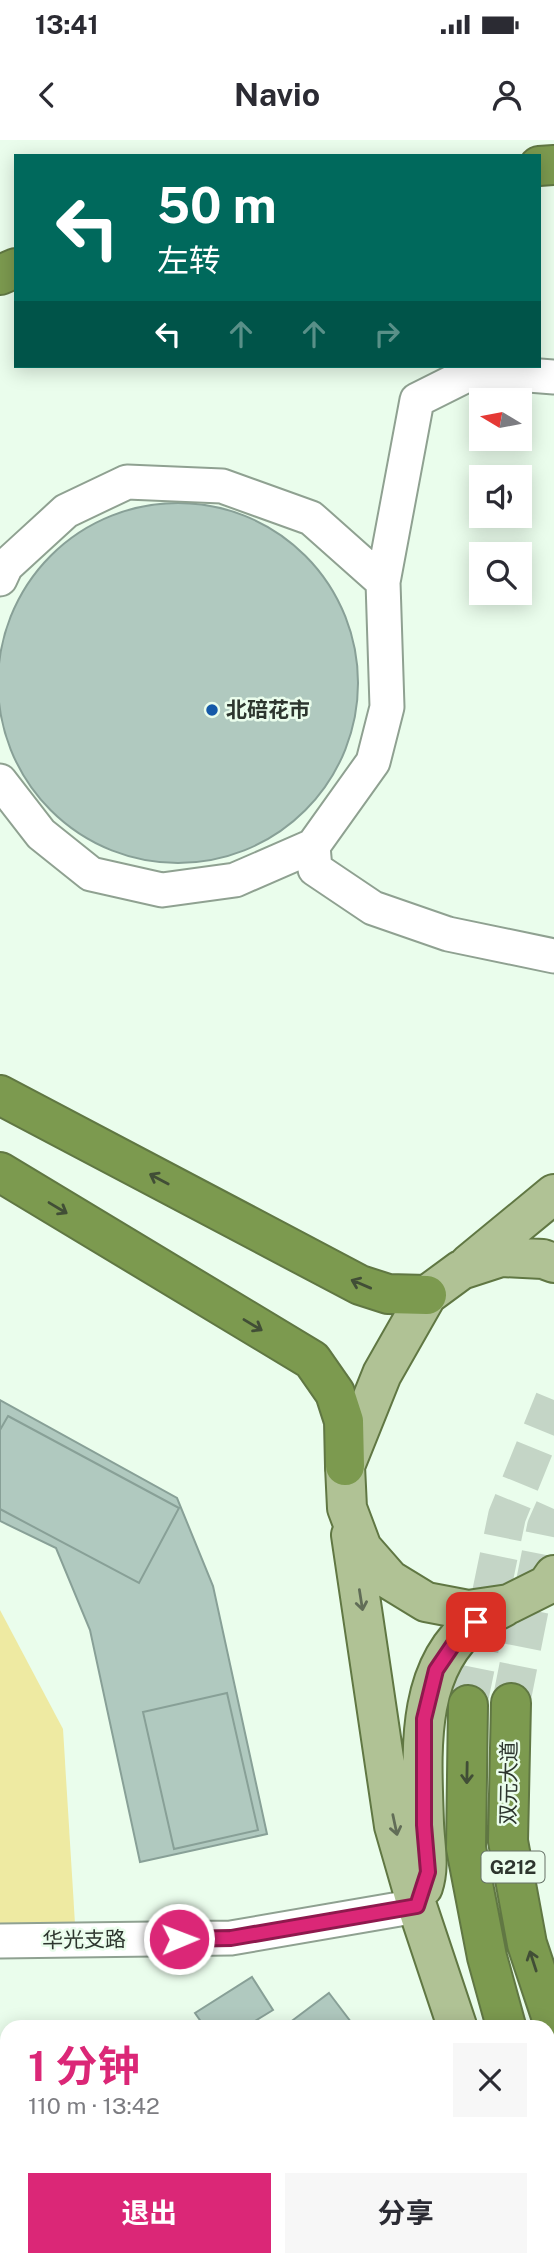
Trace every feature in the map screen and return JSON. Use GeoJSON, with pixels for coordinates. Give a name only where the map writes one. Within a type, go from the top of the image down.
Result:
{"type":"FeatureCollection","features":[{"type":"Feature","properties":{"kind":"highway"},"geometry":{"type":"LineString","coordinates":[[0,1095],[360,1285],[388,1294],[427,1294]]}},
{"type":"Feature","properties":{"kind":"highway"},"geometry":{"type":"LineString","coordinates":[[0,1172],[312,1360],[335,1392],[344,1421],[345,1466]]}},
{"type":"Feature","properties":{"kind":"highway","name":"双元大道"},"geometry":{"type":"LineString","coordinates":[[511,1703],[508,1841],[527,1944],[552,2020]]}},
{"type":"Feature","properties":{"kind":"highway","name":"双元大道"},"geometry":{"type":"LineString","coordinates":[[468,1705],[466,1848],[487,1957],[504,2020]]}},
{"type":"Feature","properties":{"kind":"main road"},"geometry":{"type":"LineString","coordinates":[[455,2020],[394,1826],[347,1508],[345,1466],[382,1374],[427,1294],[554,1195]]}},
{"type":"Feature","properties":{"kind":"main road"},"geometry":{"type":"LineString","coordinates":[[461,1270],[501,1258],[543,1259],[554,1263]]}},
{"type":"Feature","properties":{"kind":"main road"},"geometry":{"type":"LineString","coordinates":[[347,1508],[362,1548],[390,1580],[426,1602],[468,1609],[509,1604]]}},
{"type":"Feature","properties":{"kind":"main road"},"geometry":{"type":"LineString","coordinates":[[417,1906],[428,1872],[424,1825],[424,1719],[436,1670],[455,1642],[476,1622],[547,1585],[554,1574]]}},
{"type":"Feature","properties":{"kind":"street"},"geometry":{"type":"LineString","coordinates":[[0,781],[41,834],[92,874],[162,890],[235,880],[313,846],[373,762],[387,707],[383,582],[417,400],[475,371],[554,377]]}},
{"type":"Feature","properties":{"kind":"street"},"geometry":{"type":"LineString","coordinates":[[0,579],[6,566],[66,511],[127,482],[222,486],[311,518],[383,582]]}},
{"type":"Feature","properties":{"kind":"street"},"geometry":{"type":"LineString","coordinates":[[313,846],[315,869],[373,908],[449,934],[554,956]]}},
{"type":"Feature","properties":{"kind":"street","name":"华光支路"},"geometry":{"type":"LineString","coordinates":[[0,1941],[231,1938],[417,1906]]}},
{"type":"Feature","properties":{"kind":"shaded area"},"geometry":{"type":"Polygon","coordinates":[[[0,1610],[63,1729],[76,1940],[0,1941],[0,1610]]]}},
{"type":"Feature","properties":{"kind":"building"},"geometry":{"type":"Polygon","coordinates":[[[160,503],[196,503],[247,516],[278,533],[306,555],[328,583],[345,614],[358,665],[358,701],[345,752],[328,783],[306,811],[278,833],[247,850],[196,863],[160,863],[109,850],[78,833],[50,811],[28,783],[11,752],[-1,707],[-1,659],[5,631],[19,598],[50,555],[78,533],[109,516],[160,503]]]}},
{"type":"Feature","properties":{"kind":"building"},"geometry":{"type":"Polygon","coordinates":[[[0,1400],[177,1498],[213,1586],[267,1834],[140,1862],[90,1630],[56,1548],[0,1521],[0,1400]]]}},
{"type":"Feature","properties":{"kind":"building"},"geometry":{"type":"Polygon","coordinates":[[[8,1416],[179,1508],[139,1583],[0,1509],[0,1430],[8,1416]]]}},
{"type":"Feature","properties":{"kind":"building"},"geometry":{"type":"Polygon","coordinates":[[[227,1693],[258,1830],[174,1849],[143,1712],[227,1693]]]}},
{"type":"Feature","properties":{"kind":"building"},"geometry":{"type":"Polygon","coordinates":[[[252,1977],[273,2010],[257,2020],[200,2020],[195,2013],[252,1977]]]}},
{"type":"Feature","properties":{"kind":"building"},"geometry":{"type":"Polygon","coordinates":[[[329,1993],[349,2020],[293,2020],[329,1993]]]}},
{"type":"Feature","properties":{"kind":"tunnel"},"geometry":{"type":"LineString","coordinates":[[468,1705],[507,1516],[554,1400]]}},
{"type":"Feature","properties":{"kind":"tunnel"},"geometry":{"type":"LineString","coordinates":[[511,1703],[546,1527],[554,1509]]}},
{"type":"Feature","properties":{"kind":"place","name":"北碚花市"},"geometry":{"type":"Point","coordinates":[212,710]}},
{"type":"Feature","properties":{"kind":"route"},"geometry":{"type":"LineString","coordinates":[[179,1939],[231,1938],[417,1906],[428,1872],[424,1825],[424,1719],[436,1670],[455,1642],[476,1622]]}}]}
